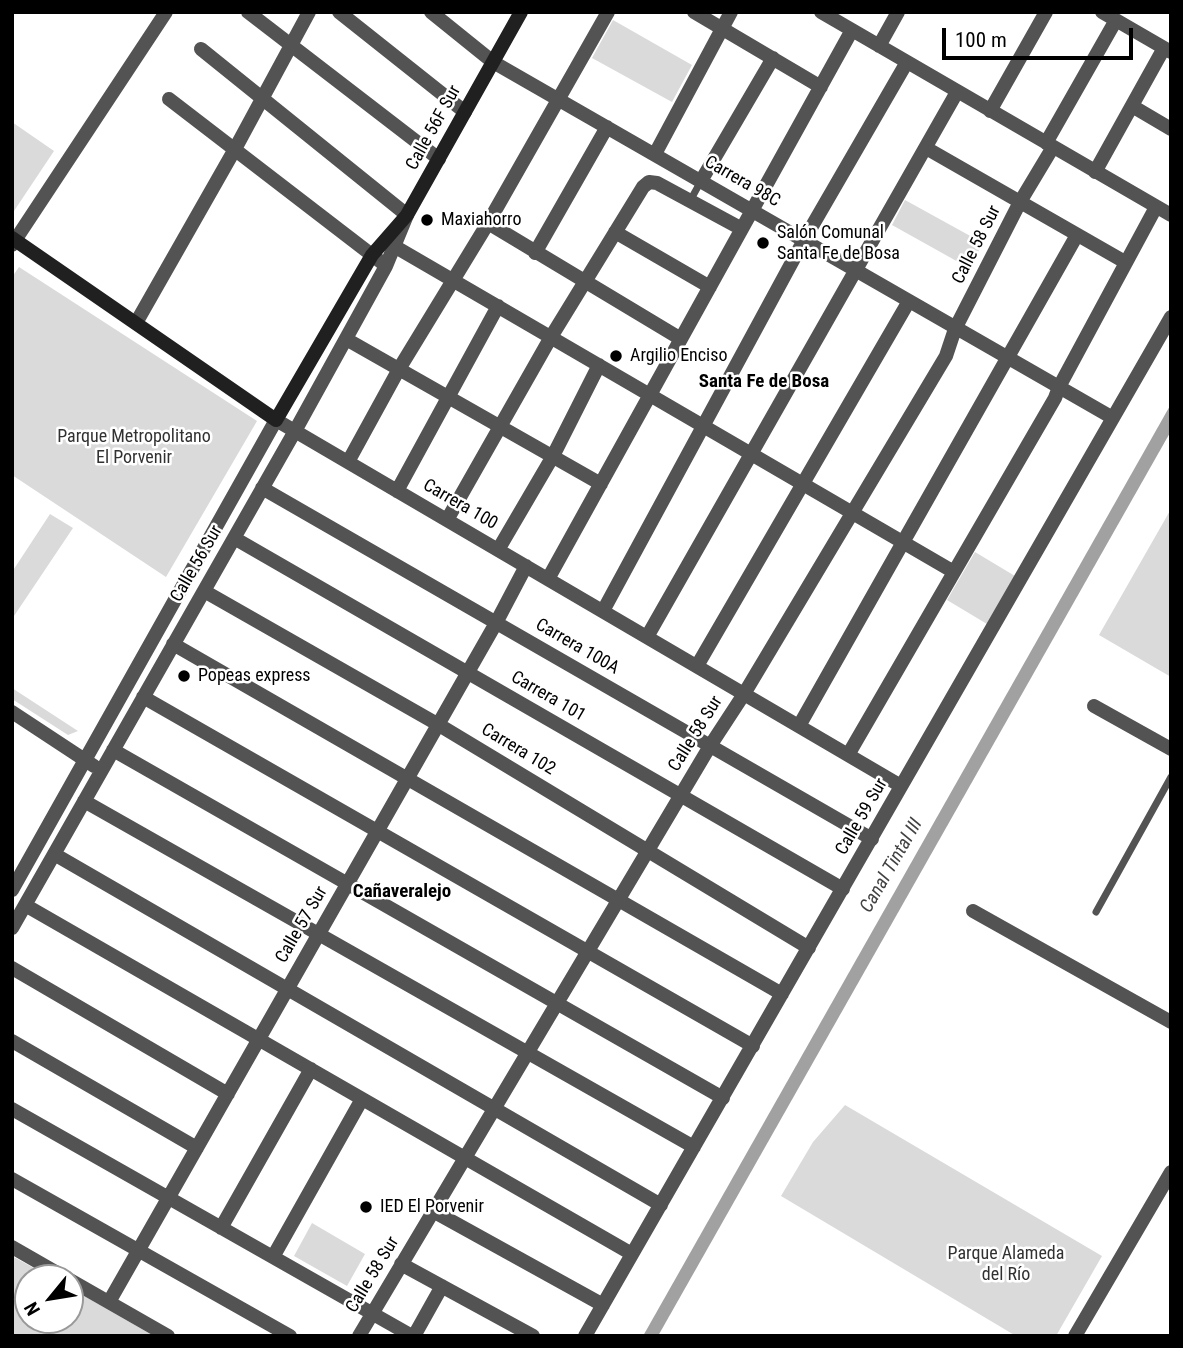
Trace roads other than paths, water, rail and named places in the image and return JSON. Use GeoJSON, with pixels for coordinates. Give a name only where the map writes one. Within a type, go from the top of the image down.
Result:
{"type":"FeatureCollection","features":[{"type":"Feature","properties":{"kind":"street"},"geometry":{"type":"LineString","coordinates":[[13,241],[166,12]]}},
{"type":"Feature","properties":{"kind":"street"},"geometry":{"type":"LineString","coordinates":[[248,12],[439,159]]}},
{"type":"Feature","properties":{"kind":"street"},"geometry":{"type":"LineString","coordinates":[[136,323],[309,12]]}},
{"type":"Feature","properties":{"kind":"street"},"geometry":{"type":"LineString","coordinates":[[339,12],[465,112]]}},
{"type":"Feature","properties":{"kind":"street","name":"Carrera 98C"},"geometry":{"type":"LineString","coordinates":[[431,12],[493,62],[1113,418]]}},
{"type":"Feature","properties":{"kind":"street","name":"Calle 56F Sur"},"geometry":{"type":"LineString","coordinates":[[372,255],[389,243],[407,215],[521,12]]}},
{"type":"Feature","properties":{"kind":"street"},"geometry":{"type":"LineString","coordinates":[[348,462],[399,369],[488,223],[608,12]]}},
{"type":"Feature","properties":{"kind":"street"},"geometry":{"type":"LineString","coordinates":[[694,12],[821,87]]}},
{"type":"Feature","properties":{"kind":"street"},"geometry":{"type":"LineString","coordinates":[[654,154],[731,12]]}},
{"type":"Feature","properties":{"kind":"street"},"geometry":{"type":"LineString","coordinates":[[879,46],[898,12]]}},
{"type":"Feature","properties":{"kind":"street"},"geometry":{"type":"LineString","coordinates":[[990,111],[1046,12]]}},
{"type":"Feature","properties":{"kind":"street"},"geometry":{"type":"LineString","coordinates":[[1095,172],[1167,50],[1124,19],[1102,12]]}},
{"type":"Feature","properties":{"kind":"street"},"geometry":{"type":"LineString","coordinates":[[828,14],[1171,215]]}},
{"type":"Feature","properties":{"kind":"street","name":"Calle 58 Sur"},"geometry":{"type":"LineString","coordinates":[[359,1336],[946,356],[955,329],[1049,145],[1124,19]]}},
{"type":"Feature","properties":{"kind":"street"},"geometry":{"type":"LineString","coordinates":[[548,579],[852,30]]}},
{"type":"Feature","properties":{"kind":"street"},"geometry":{"type":"LineString","coordinates":[[201,49],[407,215]]}},
{"type":"Feature","properties":{"kind":"street"},"geometry":{"type":"LineString","coordinates":[[701,181],[773,58]]}},
{"type":"Feature","properties":{"kind":"street"},"geometry":{"type":"LineString","coordinates":[[603,611],[804,240],[907,62]]}},
{"type":"Feature","properties":{"kind":"street"},"geometry":{"type":"LineString","coordinates":[[646,636],[957,92]]}},
{"type":"Feature","properties":{"kind":"street"},"geometry":{"type":"LineString","coordinates":[[169,99],[386,266]]}},
{"type":"Feature","properties":{"kind":"street"},"geometry":{"type":"LineString","coordinates":[[1132,106],[1171,129]]}},
{"type":"Feature","properties":{"kind":"street"},"geometry":{"type":"LineString","coordinates":[[535,253],[607,127]]}},
{"type":"Feature","properties":{"kind":"street"},"geometry":{"type":"LineString","coordinates":[[926,148],[1125,262]]}},
{"type":"Feature","properties":{"kind":"street"},"geometry":{"type":"LineString","coordinates":[[447,520],[551,337],[643,187],[649,182],[657,183],[742,229]]}},
{"type":"Feature","properties":{"kind":"street"},"geometry":{"type":"LineString","coordinates":[[848,755],[1055,398],[1156,207]]}},
{"type":"Feature","properties":{"kind":"street"},"geometry":{"type":"LineString","coordinates":[[488,223],[681,339]]}},
{"type":"Feature","properties":{"kind":"street"},"geometry":{"type":"LineString","coordinates":[[615,232],[710,287]]}},
{"type":"Feature","properties":{"kind":"street"},"geometry":{"type":"LineString","coordinates":[[799,726],[1077,234]]}},
{"type":"Feature","properties":{"kind":"street","name":"Carrera 100"},"geometry":{"type":"LineString","coordinates":[[13,241],[295,431],[901,786]]}},
{"type":"Feature","properties":{"kind":"street"},"geometry":{"type":"LineString","coordinates":[[389,243],[954,572]]}},
{"type":"Feature","properties":{"kind":"street","name":"Calle 56 Sur"},"geometry":{"type":"LineString","coordinates":[[12,928],[346,339],[386,266],[389,243]]}},
{"type":"Feature","properties":{"kind":"street","name":"Calle 56 Sur"},"geometry":{"type":"LineString","coordinates":[[12,890],[276,419],[372,255]]}},
{"type":"Feature","properties":{"kind":"street"},"geometry":{"type":"LineString","coordinates":[[696,666],[909,301]]}},
{"type":"Feature","properties":{"kind":"street"},"geometry":{"type":"LineString","coordinates":[[397,491],[498,306]]}},
{"type":"Feature","properties":{"kind":"street","name":"Calle 59 Sur"},"geometry":{"type":"LineString","coordinates":[[585,1336],[1171,317]]}},
{"type":"Feature","properties":{"kind":"street"},"geometry":{"type":"LineString","coordinates":[[346,339],[601,484]]}},
{"type":"Feature","properties":{"kind":"street"},"geometry":{"type":"LineString","coordinates":[[498,550],[553,456],[599,365]]}},
{"type":"Feature","properties":{"kind":"street","name":"Carrera 100A"},"geometry":{"type":"LineString","coordinates":[[262,488],[872,839]]}},
{"type":"Feature","properties":{"kind":"street","name":"Carrera 101"},"geometry":{"type":"LineString","coordinates":[[234,538],[843,889]]}},
{"type":"Feature","properties":{"kind":"street","name":"Calle 57 Sur"},"geometry":{"type":"LineString","coordinates":[[109,1302],[439,725],[526,566]]}},
{"type":"Feature","properties":{"kind":"street","name":"Carrera 102"},"geometry":{"type":"LineString","coordinates":[[204,591],[439,725],[809,948]]}},
{"type":"Feature","properties":{"kind":"street"},"geometry":{"type":"LineString","coordinates":[[173,644],[782,994]]}},
{"type":"Feature","properties":{"kind":"street"},"geometry":{"type":"LineString","coordinates":[[143,697],[752,1046]]}},
{"type":"Feature","properties":{"kind":"street"},"geometry":{"type":"LineString","coordinates":[[1094,706],[1171,749]]}},
{"type":"Feature","properties":{"kind":"street"},"geometry":{"type":"LineString","coordinates":[[12,712],[101,771]]}},
{"type":"Feature","properties":{"kind":"street"},"geometry":{"type":"LineString","coordinates":[[113,750],[723,1098]]}},
{"type":"Feature","properties":{"kind":"street"},"geometry":{"type":"LineString","coordinates":[[84,801],[694,1147]]}},
{"type":"Feature","properties":{"kind":"street"},"geometry":{"type":"LineString","coordinates":[[54,854],[661,1206]]}},
{"type":"Feature","properties":{"kind":"street"},"geometry":{"type":"LineString","coordinates":[[25,905],[632,1254]]}},
{"type":"Feature","properties":{"kind":"street"},"geometry":{"type":"LineString","coordinates":[[973,911],[1171,1022]]}},
{"type":"Feature","properties":{"kind":"street"},"geometry":{"type":"LineString","coordinates":[[12,968],[228,1094]]}},
{"type":"Feature","properties":{"kind":"street"},"geometry":{"type":"LineString","coordinates":[[12,1041],[197,1148]]}},
{"type":"Feature","properties":{"kind":"street"},"geometry":{"type":"LineString","coordinates":[[221,1228],[311,1069]]}},
{"type":"Feature","properties":{"kind":"street"},"geometry":{"type":"LineString","coordinates":[[272,1257],[362,1099]]}},
{"type":"Feature","properties":{"kind":"street"},"geometry":{"type":"LineString","coordinates":[[12,1109],[413,1336],[442,1286]]}},
{"type":"Feature","properties":{"kind":"street"},"geometry":{"type":"LineString","coordinates":[[1075,1336],[1171,1172]]}},
{"type":"Feature","properties":{"kind":"street"},"geometry":{"type":"LineString","coordinates":[[12,1179],[290,1336]]}},
{"type":"Feature","properties":{"kind":"street"},"geometry":{"type":"LineString","coordinates":[[433,1211],[603,1305]]}},
{"type":"Feature","properties":{"kind":"street"},"geometry":{"type":"LineString","coordinates":[[12,1247],[42,1264]]}},
{"type":"Feature","properties":{"kind":"street"},"geometry":{"type":"LineString","coordinates":[[401,1264],[533,1336]]}},
{"type":"Feature","properties":{"kind":"street"},"geometry":{"type":"LineString","coordinates":[[84,1288],[168,1336]]}},
{"type":"Feature","properties":{"kind":"lane"},"geometry":{"type":"LineString","coordinates":[[690,201],[701,181]]}},
{"type":"Feature","properties":{"kind":"lane"},"geometry":{"type":"LineString","coordinates":[[1097,912],[1171,777]]}},
{"type":"Feature","properties":{"kind":"place","name":"Maxiahorro"},"geometry":{"type":"Point","coordinates":[427,220]}},
{"type":"Feature","properties":{"kind":"place","name":"Salón Comunal Santa Fe de Bosa"},"geometry":{"type":"Point","coordinates":[763,243]}},
{"type":"Feature","properties":{"kind":"place","name":"Argilio Enciso"},"geometry":{"type":"Point","coordinates":[616,356]}},
{"type":"Feature","properties":{"kind":"place","name":"Popeas express"},"geometry":{"type":"Point","coordinates":[184,676]}},
{"type":"Feature","properties":{"kind":"place","name":"IED El Porvenir"},"geometry":{"type":"Point","coordinates":[366,1207]}},
{"type":"Feature","properties":{"kind":"district","name":"Santa Fe de Bosa"},"geometry":{"type":"Point","coordinates":[764,382]}},
{"type":"Feature","properties":{"kind":"district","name":"Cañaveralejo"},"geometry":{"type":"Point","coordinates":[402,892]}},
{"type":"Feature","properties":{"kind":"park label","name":"Parque Metropolitano El Porvenir"},"geometry":{"type":"Point","coordinates":[134,447]}},
{"type":"Feature","properties":{"kind":"park label","name":"Parque Alameda del Río"},"geometry":{"type":"Point","coordinates":[1006,1264]}},
{"type":"Feature","properties":{"kind":"water label","name":"Canal Tintal III"},"geometry":{"type":"Point","coordinates":[892,866]}}]}
